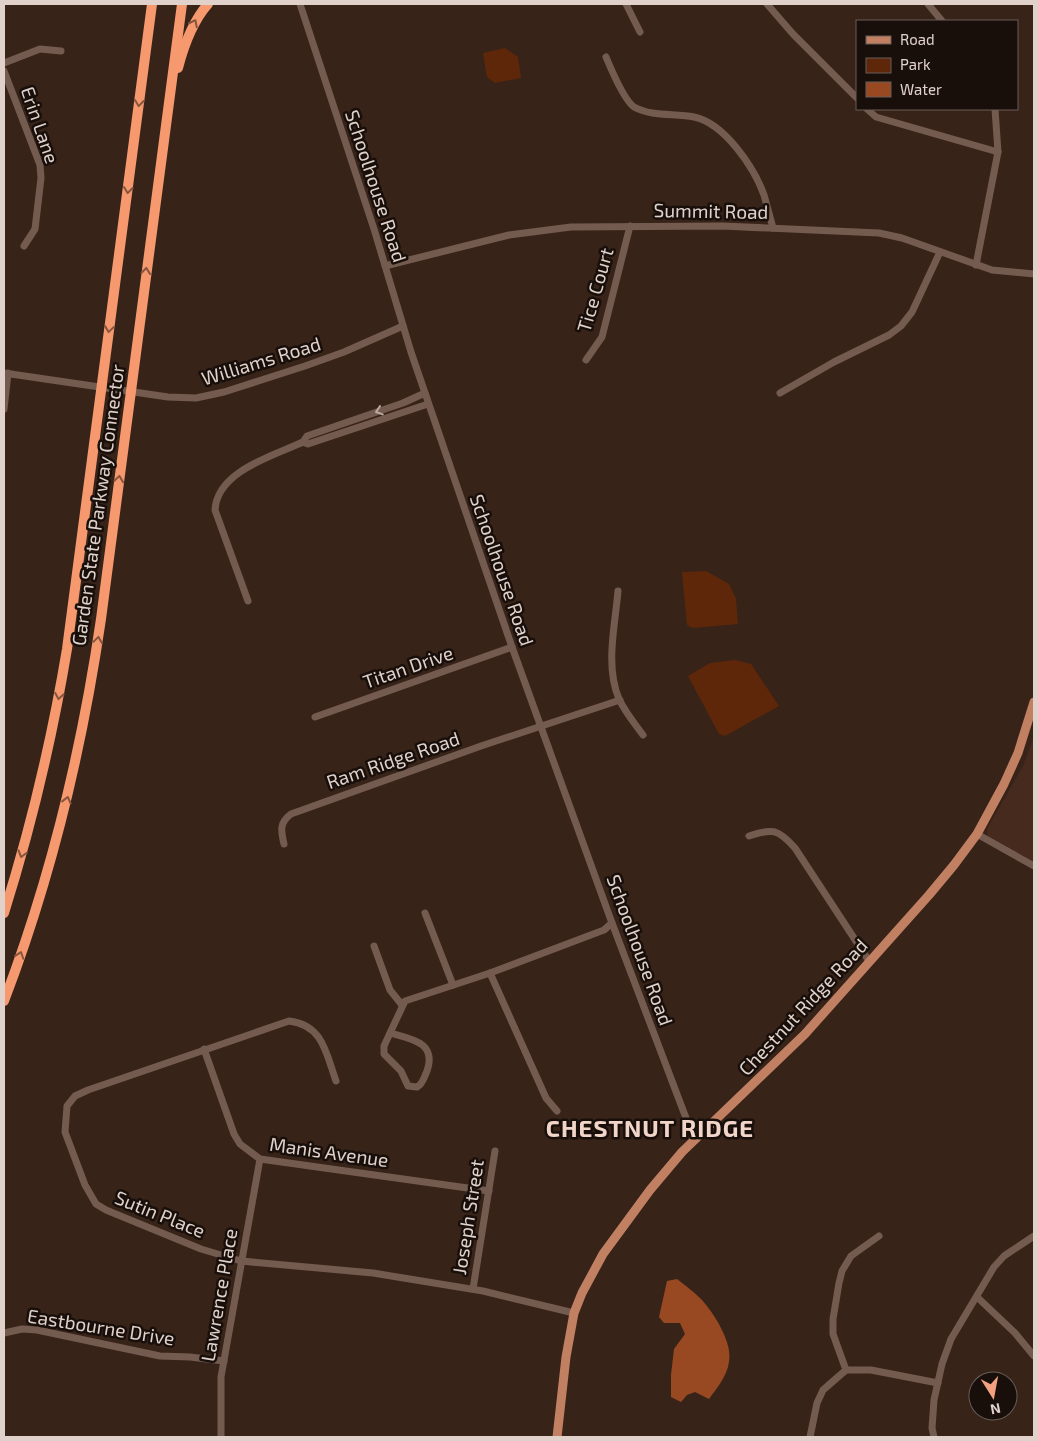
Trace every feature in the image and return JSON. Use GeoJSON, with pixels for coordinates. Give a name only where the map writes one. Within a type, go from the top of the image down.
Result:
{"type":"FeatureCollection","features":[{"type":"Feature","properties":{"kind":"highway"},"geometry":{"type":"LineString","coordinates":[[144,63],[147,4]]}},
{"type":"Feature","properties":{"kind":"highway","name":"Garden State Parkway Connector"},"geometry":{"type":"LineString","coordinates":[[4,913],[35,805],[58,702],[74,597],[152,4]]}},
{"type":"Feature","properties":{"kind":"highway","name":"Garden State Parkway Connector"},"geometry":{"type":"LineString","coordinates":[[4,1001],[22,951],[64,813],[82,732],[101,619],[182,4]]}},
{"type":"Feature","properties":{"kind":"highway"},"geometry":{"type":"LineString","coordinates":[[168,103],[188,38],[196,19],[208,4]]}},
{"type":"Feature","properties":{"kind":"main road","name":"Chestnut Ridge Road"},"geometry":{"type":"LineString","coordinates":[[557,1437],[566,1357],[574,1313],[582,1293],[603,1254],[650,1190],[694,1139],[805,1034],[929,895],[976,834],[1004,784],[1018,753],[1034,702]]}},
{"type":"Feature","properties":{"kind":"street","name":"Schoolhouse Road"},"geometry":{"type":"LineString","coordinates":[[300,4],[374,229],[402,326],[512,647],[612,923],[694,1139]]}},
{"type":"Feature","properties":{"kind":"street"},"geometry":{"type":"LineString","coordinates":[[626,4],[640,32]]}},
{"type":"Feature","properties":{"kind":"street"},"geometry":{"type":"LineString","coordinates":[[767,4],[793,34],[856,97]]}},
{"type":"Feature","properties":{"kind":"street"},"geometry":{"type":"LineString","coordinates":[[928,4],[941,20]]}},
{"type":"Feature","properties":{"kind":"street"},"geometry":{"type":"LineString","coordinates":[[4,62],[40,49],[61,51]]}},
{"type":"Feature","properties":{"kind":"street"},"geometry":{"type":"LineString","coordinates":[[606,57],[621,90],[633,106],[655,114],[674,114],[697,118],[710,124],[722,133],[744,158],[757,180],[764,194],[773,228]]}},
{"type":"Feature","properties":{"kind":"street","name":"Erin Lane"},"geometry":{"type":"LineString","coordinates":[[4,71],[40,165],[42,178],[35,229],[24,246]]}},
{"type":"Feature","properties":{"kind":"street"},"geometry":{"type":"LineString","coordinates":[[868,110],[876,117],[998,152]]}},
{"type":"Feature","properties":{"kind":"street"},"geometry":{"type":"LineString","coordinates":[[976,265],[998,152],[994,110]]}},
{"type":"Feature","properties":{"kind":"street","name":"Summit Road"},"geometry":{"type":"LineString","coordinates":[[385,266],[528,231],[589,226],[630,226],[773,228],[879,233],[902,238],[992,270],[1034,274]]}},
{"type":"Feature","properties":{"kind":"street","name":"Tice Court"},"geometry":{"type":"LineString","coordinates":[[586,360],[602,336],[630,226]]}},
{"type":"Feature","properties":{"kind":"street"},"geometry":{"type":"LineString","coordinates":[[780,393],[834,362],[889,335],[901,326],[912,312],[940,252]]}},
{"type":"Feature","properties":{"kind":"street","name":"Williams Road"},"geometry":{"type":"LineString","coordinates":[[6,373],[168,397],[196,398],[224,392],[305,366],[344,352],[402,326]]}},
{"type":"Feature","properties":{"kind":"street"},"geometry":{"type":"LineString","coordinates":[[4,408],[6,373]]}},
{"type":"Feature","properties":{"kind":"street"},"geometry":{"type":"LineString","coordinates":[[248,601],[216,510],[216,500],[221,490],[239,472],[303,442],[307,436],[425,394]]}},
{"type":"Feature","properties":{"kind":"street"},"geometry":{"type":"LineString","coordinates":[[303,442],[308,444],[428,404]]}},
{"type":"Feature","properties":{"kind":"street"},"geometry":{"type":"LineString","coordinates":[[618,591],[611,662],[614,681],[620,700],[643,735]]}},
{"type":"Feature","properties":{"kind":"street","name":"Titan Drive"},"geometry":{"type":"LineString","coordinates":[[315,717],[512,647]]}},
{"type":"Feature","properties":{"kind":"street"},"geometry":{"type":"LineString","coordinates":[[540,727],[620,700]]}},
{"type":"Feature","properties":{"kind":"street","name":"Ram Ridge Road"},"geometry":{"type":"LineString","coordinates":[[284,844],[281,824],[291,814],[483,745],[540,727]]}},
{"type":"Feature","properties":{"kind":"street"},"geometry":{"type":"LineString","coordinates":[[749,836],[765,830],[776,831],[786,838],[795,848],[869,961]]}},
{"type":"Feature","properties":{"kind":"street"},"geometry":{"type":"LineString","coordinates":[[976,834],[1034,866]]}},
{"type":"Feature","properties":{"kind":"street"},"geometry":{"type":"LineString","coordinates":[[425,913],[453,985]]}},
{"type":"Feature","properties":{"kind":"street"},"geometry":{"type":"LineString","coordinates":[[390,1033],[417,1041],[427,1050],[429,1063],[422,1084],[418,1088],[408,1086],[401,1071],[384,1054],[384,1046],[402,1005],[406,1001],[490,973],[604,930],[612,923]]}},
{"type":"Feature","properties":{"kind":"street"},"geometry":{"type":"LineString","coordinates":[[374,946],[390,990],[402,1005]]}},
{"type":"Feature","properties":{"kind":"street"},"geometry":{"type":"LineString","coordinates":[[490,973],[546,1098],[557,1111]]}},
{"type":"Feature","properties":{"kind":"street","name":"Sutin Place"},"geometry":{"type":"LineString","coordinates":[[336,1081],[324,1045],[317,1033],[310,1026],[289,1021],[204,1049],[75,1096],[67,1106],[65,1132],[85,1185],[96,1204],[106,1210],[202,1249],[241,1261],[373,1273],[473,1289],[574,1313]]}},
{"type":"Feature","properties":{"kind":"street","name":"Manis Avenue"},"geometry":{"type":"LineString","coordinates":[[204,1049],[234,1134],[240,1144],[260,1159],[489,1191]]}},
{"type":"Feature","properties":{"kind":"street","name":"Joseph Street"},"geometry":{"type":"LineString","coordinates":[[473,1289],[495,1151]]}},
{"type":"Feature","properties":{"kind":"street","name":"Lawrence Place"},"geometry":{"type":"LineString","coordinates":[[220,1437],[221,1377],[260,1159]]}},
{"type":"Feature","properties":{"kind":"street"},"geometry":{"type":"LineString","coordinates":[[846,1370],[833,1334],[833,1319],[842,1270],[851,1256],[879,1236]]}},
{"type":"Feature","properties":{"kind":"street"},"geometry":{"type":"LineString","coordinates":[[934,1437],[932,1428],[934,1400],[951,1338],[994,1267],[1004,1256],[1034,1236]]}},
{"type":"Feature","properties":{"kind":"street"},"geometry":{"type":"LineString","coordinates":[[977,1297],[1015,1333],[1034,1356]]}},
{"type":"Feature","properties":{"kind":"street","name":"Eastbourne Drive"},"geometry":{"type":"LineString","coordinates":[[4,1332],[22,1329],[37,1330],[160,1356],[224,1361]]}},
{"type":"Feature","properties":{"kind":"street"},"geometry":{"type":"LineString","coordinates":[[810,1437],[817,1403],[823,1390],[846,1370],[871,1370],[938,1383]]}},
{"type":"Feature","properties":{"kind":"shaded area"},"geometry":{"type":"Polygon","coordinates":[[[1034,736],[1034,863],[988,836],[987,829],[1023,766],[1034,736]]]}},
{"type":"Feature","properties":{"kind":"green space"},"geometry":{"type":"Polygon","coordinates":[[[505,48],[518,57],[521,78],[495,83],[487,77],[483,53],[505,48]]]}},
{"type":"Feature","properties":{"kind":"green space"},"geometry":{"type":"Polygon","coordinates":[[[706,571],[729,584],[736,599],[738,624],[693,628],[687,625],[682,572],[706,571]]]}},
{"type":"Feature","properties":{"kind":"green space"},"geometry":{"type":"Polygon","coordinates":[[[735,660],[751,664],[779,706],[725,736],[719,734],[688,676],[710,663],[735,660]]]}},
{"type":"Feature","properties":{"kind":"water"},"geometry":{"type":"Polygon","coordinates":[[[677,1279],[706,1305],[717,1320],[728,1346],[729,1362],[726,1372],[709,1399],[695,1392],[687,1395],[681,1402],[671,1397],[674,1349],[685,1334],[680,1323],[664,1323],[659,1317],[667,1281],[677,1279]]]}},
{"type":"Feature","properties":{"kind":"district","name":"CHESTNUT RIDGE"},"geometry":{"type":"Point","coordinates":[650,1129]}}]}
